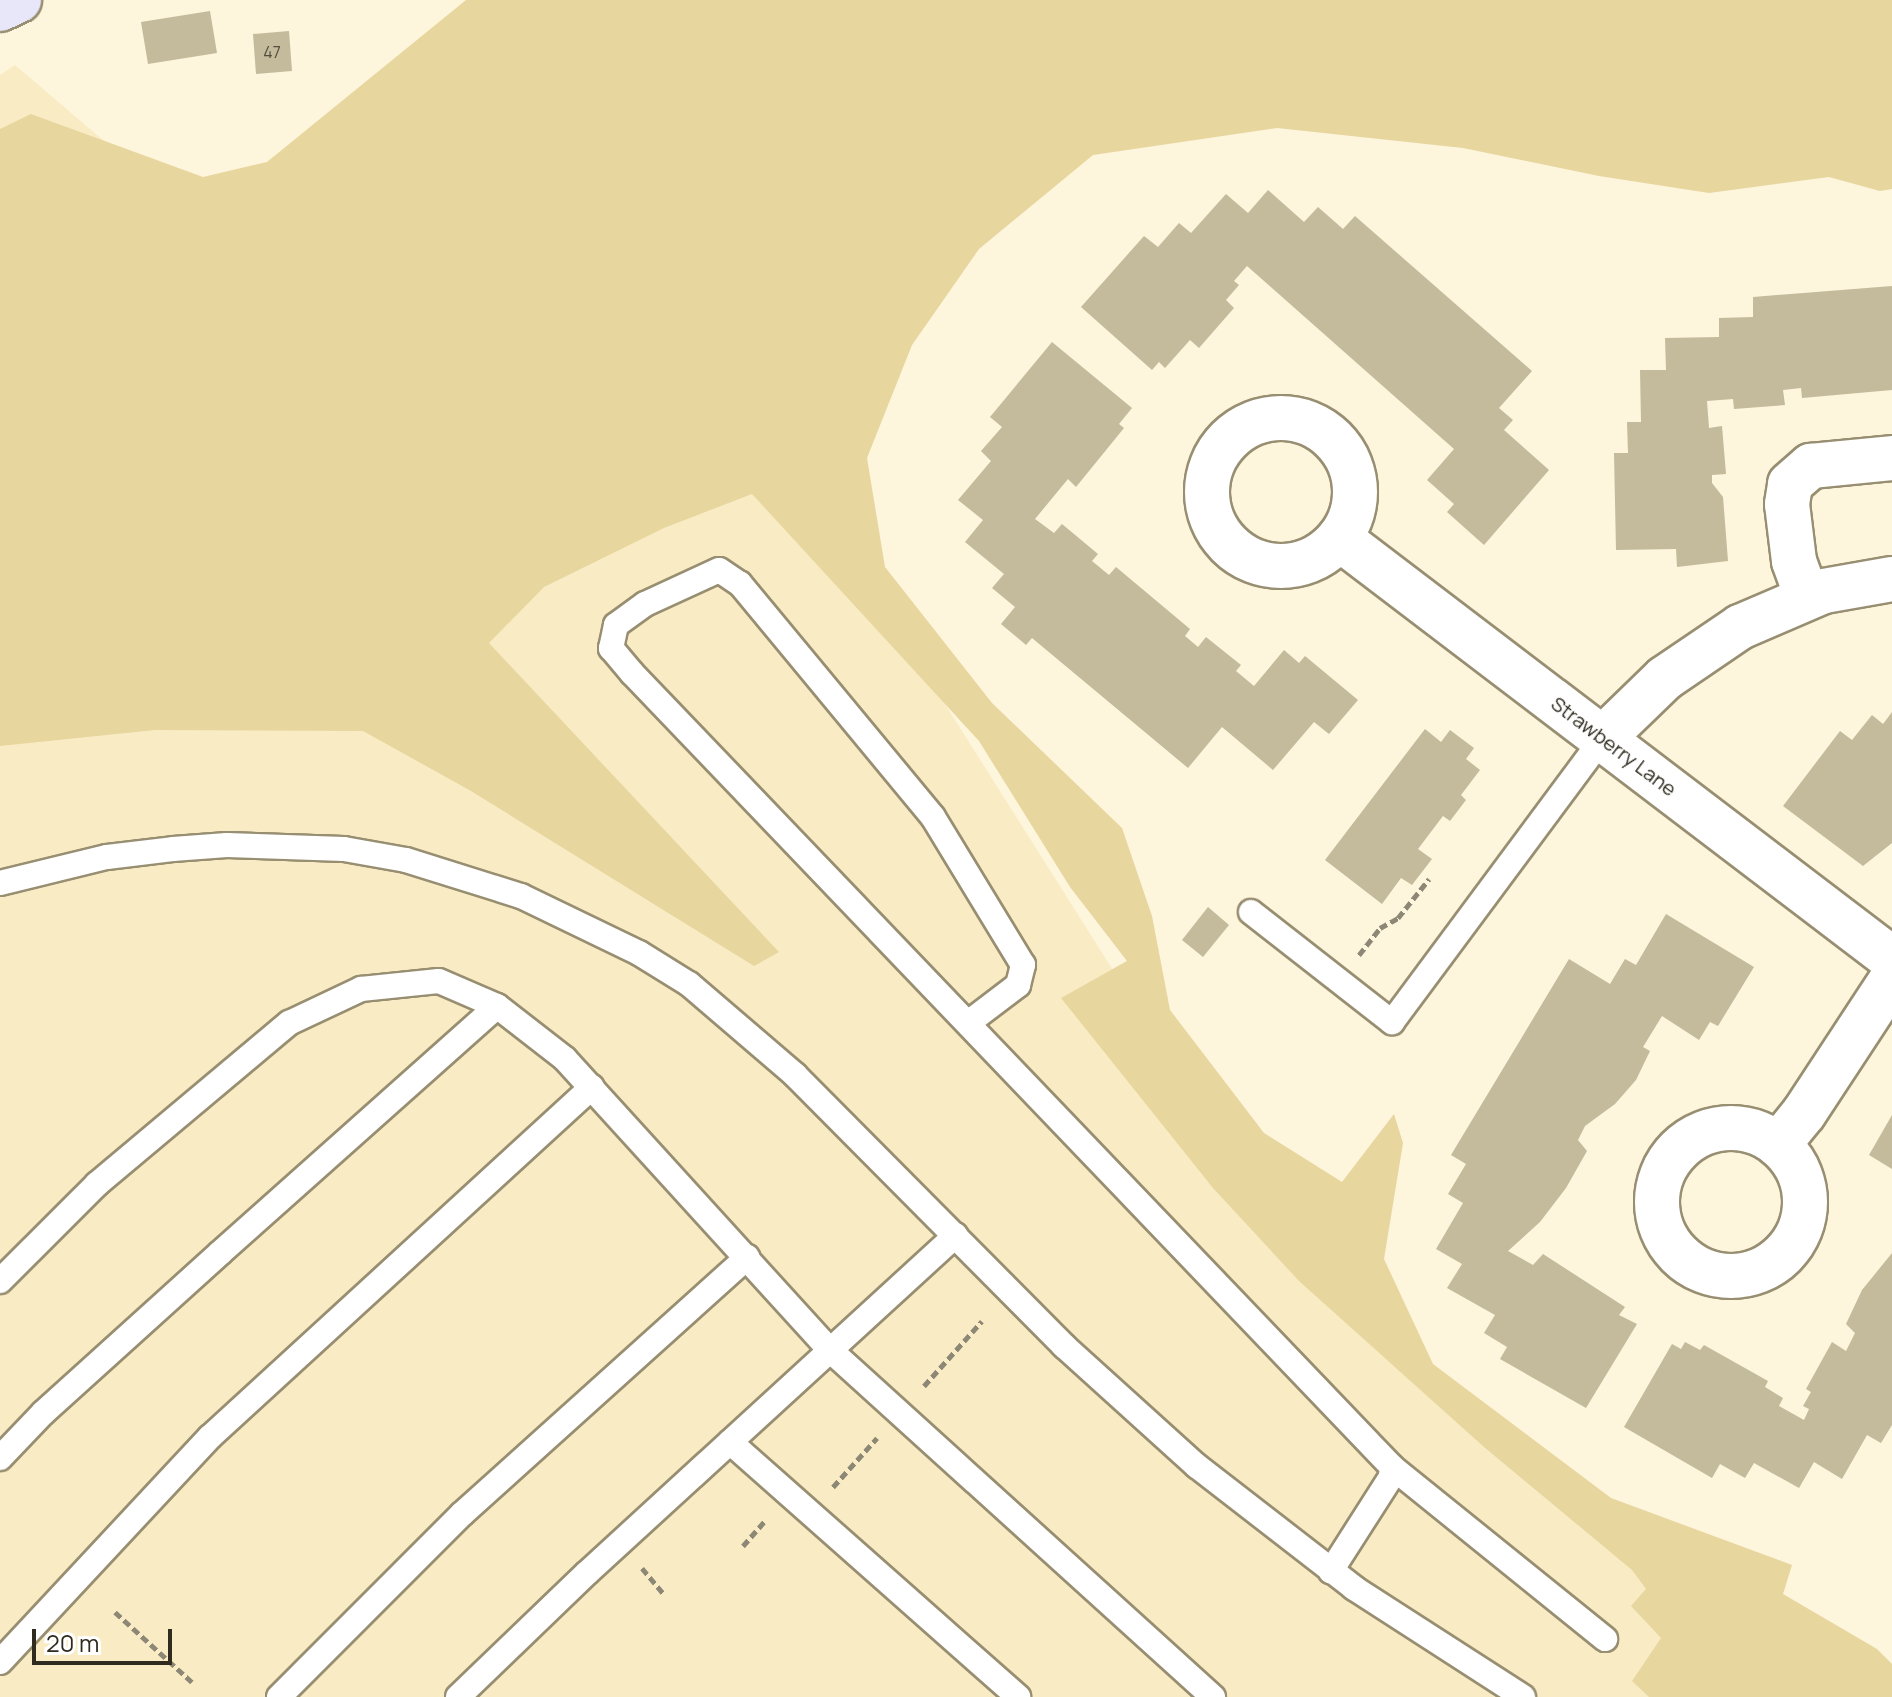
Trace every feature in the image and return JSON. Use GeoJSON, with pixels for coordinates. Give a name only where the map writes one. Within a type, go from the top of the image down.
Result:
{"type":"FeatureCollection","features":[{"type":"Feature","properties":{"kind":"street"},"geometry":{"type":"LineString","coordinates":[[0,9],[19,0]]}},
{"type":"Feature","properties":{"kind":"street"},"geometry":{"type":"LineString","coordinates":[[1807,597],[1794,561],[1787,504],[1790,484],[1811,466],[1892,458]]}},
{"type":"Feature","properties":{"kind":"street","name":"Strawberry Lane"},"geometry":{"type":"LineString","coordinates":[[1339,538],[1891,960],[1804,1113],[1778,1145]]}},
{"type":"Feature","properties":{"kind":"street"},"geometry":{"type":"LineString","coordinates":[[1603,738],[1642,698],[1689,659],[1740,627],[1807,597],[1838,587],[1892,579]]}},
{"type":"Feature","properties":{"kind":"lane"},"geometry":{"type":"LineString","coordinates":[[968,1023],[1018,985],[1023,965],[933,817],[740,584],[719,570],[645,604],[616,625],[611,648],[632,673],[1392,1467],[1605,1639]]}},
{"type":"Feature","properties":{"kind":"lane"},"geometry":{"type":"LineString","coordinates":[[1251,912],[1392,1022],[1603,738]]}},
{"type":"Feature","properties":{"kind":"lane"},"geometry":{"type":"LineString","coordinates":[[0,883],[107,857],[227,845],[344,849],[406,860],[521,896],[639,953],[689,984],[795,1075],[1128,1406],[1269,1525],[1331,1571],[1523,1697]]}},
{"type":"Feature","properties":{"kind":"lane"},"geometry":{"type":"LineString","coordinates":[[0,1281],[97,1184],[289,1023],[361,989],[439,981],[497,1006],[565,1059],[830,1350],[1213,1697]]}},
{"type":"Feature","properties":{"kind":"lane"},"geometry":{"type":"LineString","coordinates":[[0,1458],[43,1413],[497,1006]]}},
{"type":"Feature","properties":{"kind":"lane"},"geometry":{"type":"LineString","coordinates":[[0,1662],[210,1437],[592,1087]]}},
{"type":"Feature","properties":{"kind":"lane"},"geometry":{"type":"LineString","coordinates":[[458,1697],[956,1235]]}},
{"type":"Feature","properties":{"kind":"lane"},"geometry":{"type":"LineString","coordinates":[[279,1697],[462,1514],[747,1257]]}},
{"type":"Feature","properties":{"kind":"lane"},"geometry":{"type":"LineString","coordinates":[[730,1442],[1018,1697]]}},
{"type":"Feature","properties":{"kind":"lane"},"geometry":{"type":"LineString","coordinates":[[1331,1571],[1391,1477],[1392,1467]]}},
{"type":"Feature","properties":{"kind":"path"},"geometry":{"type":"LineString","coordinates":[[1380,928],[1398,918],[1429,879]]}},
{"type":"Feature","properties":{"kind":"path"},"geometry":{"type":"LineString","coordinates":[[915,1395],[982,1321]]}},
{"type":"Feature","properties":{"kind":"path"},"geometry":{"type":"LineString","coordinates":[[827,1493],[878,1437]]}},
{"type":"Feature","properties":{"kind":"path"},"geometry":{"type":"LineString","coordinates":[[743,1546],[771,1515]]}},
{"type":"Feature","properties":{"kind":"path"},"geometry":{"type":"LineString","coordinates":[[115,1612],[192,1682]]}},
{"type":"Feature","properties":{"kind":"shaded area"},"geometry":{"type":"Polygon","coordinates":[[[466,0],[1892,0],[1892,189],[1880,191],[1829,177],[1709,193],[1599,176],[1463,148],[1277,128],[1093,155],[979,249],[912,345],[867,458],[885,567],[992,703],[1122,828],[1152,916],[1170,1010],[1264,1133],[1342,1182],[1394,1114],[1403,1143],[1384,1259],[1433,1364],[1611,1498],[1792,1565],[1783,1594],[1877,1649],[1892,1664],[1892,1697],[1649,1697],[1632,1681],[1661,1638],[1631,1606],[1646,1589],[1632,1570],[1484,1447],[1299,1281],[1213,1188],[1061,998],[1127,961],[1070,887],[979,741],[752,494],[664,528],[544,587],[489,643],[779,952],[754,966],[471,791],[363,731],[155,730],[0,746],[0,129],[31,114],[203,177],[267,162],[466,0]]]}},
{"type":"Feature","properties":{"kind":"shaded area"},"geometry":{"type":"Polygon","coordinates":[[[503,4],[1313,1287],[1859,1697],[0,1697],[0,75],[15,65],[239,256],[503,4]]]}},
{"type":"Feature","properties":{"kind":"building"},"geometry":{"type":"Polygon","coordinates":[[[210,11],[217,53],[148,64],[141,22],[210,11]]]}},
{"type":"Feature","properties":{"kind":"building"},"geometry":{"type":"Polygon","coordinates":[[[289,31],[292,71],[256,74],[253,34],[289,31]]]}},
{"type":"Feature","properties":{"kind":"building"},"geometry":{"type":"Polygon","coordinates":[[[1268,190],[1304,222],[1318,207],[1343,229],[1355,216],[1532,371],[1499,408],[1513,420],[1504,430],[1549,470],[1484,545],[1447,512],[1454,504],[1427,480],[1454,449],[1247,266],[1234,281],[1239,285],[1226,300],[1234,308],[1199,348],[1190,340],[1165,368],[1159,362],[1152,370],[1081,307],[1144,236],[1158,247],[1179,223],[1191,233],[1226,194],[1248,213],[1268,190]]]}},
{"type":"Feature","properties":{"kind":"building"},"geometry":{"type":"Polygon","coordinates":[[[1892,286],[1892,390],[1802,398],[1801,388],[1783,390],[1785,405],[1734,409],[1733,399],[1707,401],[1709,428],[1722,426],[1726,474],[1712,475],[1712,483],[1723,497],[1728,561],[1677,567],[1676,549],[1616,550],[1614,453],[1628,453],[1627,422],[1641,422],[1640,370],[1666,370],[1665,338],[1719,337],[1719,318],[1753,317],[1753,297],[1892,286]]]}},
{"type":"Feature","properties":{"kind":"building"},"geometry":{"type":"Polygon","coordinates":[[[1052,342],[1132,408],[1119,424],[1124,428],[1076,487],[1068,479],[1035,519],[1054,533],[1062,524],[1098,554],[1092,561],[1109,575],[1116,567],[1190,629],[1185,636],[1198,647],[1206,637],[1241,665],[1236,671],[1254,686],[1284,650],[1299,663],[1305,656],[1358,700],[1329,734],[1314,722],[1273,770],[1222,727],[1188,768],[1032,638],[1026,645],[1001,624],[1015,607],[992,588],[1004,574],[965,542],[983,520],[958,500],[991,461],[981,451],[1002,427],[990,417],[1052,342]]]}},
{"type":"Feature","properties":{"kind":"building"},"geometry":{"type":"Polygon","coordinates":[[[1892,712],[1892,843],[1863,866],[1783,806],[1840,731],[1852,740],[1872,715],[1883,724],[1892,712]]]}},
{"type":"Feature","properties":{"kind":"building"},"geometry":{"type":"Polygon","coordinates":[[[1425,729],[1441,742],[1450,730],[1474,748],[1466,759],[1480,770],[1461,795],[1466,800],[1450,821],[1443,816],[1418,849],[1432,859],[1412,885],[1401,878],[1382,904],[1325,860],[1425,729]]]}},
{"type":"Feature","properties":{"kind":"building"},"geometry":{"type":"Polygon","coordinates":[[[1208,907],[1229,925],[1203,957],[1182,940],[1208,907]]]}},
{"type":"Feature","properties":{"kind":"building"},"geometry":{"type":"Polygon","coordinates":[[[1666,914],[1754,967],[1718,1026],[1710,1022],[1699,1040],[1662,1016],[1643,1047],[1650,1051],[1636,1080],[1615,1104],[1585,1126],[1578,1140],[1587,1151],[1566,1188],[1540,1222],[1508,1251],[1533,1265],[1543,1254],[1625,1307],[1619,1315],[1637,1324],[1586,1408],[1500,1359],[1507,1347],[1484,1333],[1495,1315],[1447,1288],[1462,1264],[1436,1249],[1463,1203],[1448,1194],[1466,1164],[1451,1155],[1569,959],[1610,984],[1625,959],[1636,965],[1666,914]]]}},
{"type":"Feature","properties":{"kind":"building"},"geometry":{"type":"Polygon","coordinates":[[[1892,1115],[1892,1169],[1869,1155],[1892,1115]]]}},
{"type":"Feature","properties":{"kind":"building"},"geometry":{"type":"Polygon","coordinates":[[[1892,1253],[1892,1425],[1881,1443],[1867,1435],[1842,1479],[1814,1462],[1799,1488],[1754,1463],[1745,1478],[1720,1464],[1712,1478],[1624,1427],[1672,1344],[1681,1349],[1685,1342],[1700,1350],[1704,1345],[1768,1381],[1765,1387],[1783,1398],[1779,1406],[1804,1420],[1809,1409],[1803,1406],[1811,1392],[1806,1389],[1832,1342],[1846,1351],[1855,1333],[1846,1324],[1862,1290],[1892,1253]]]}}]}
